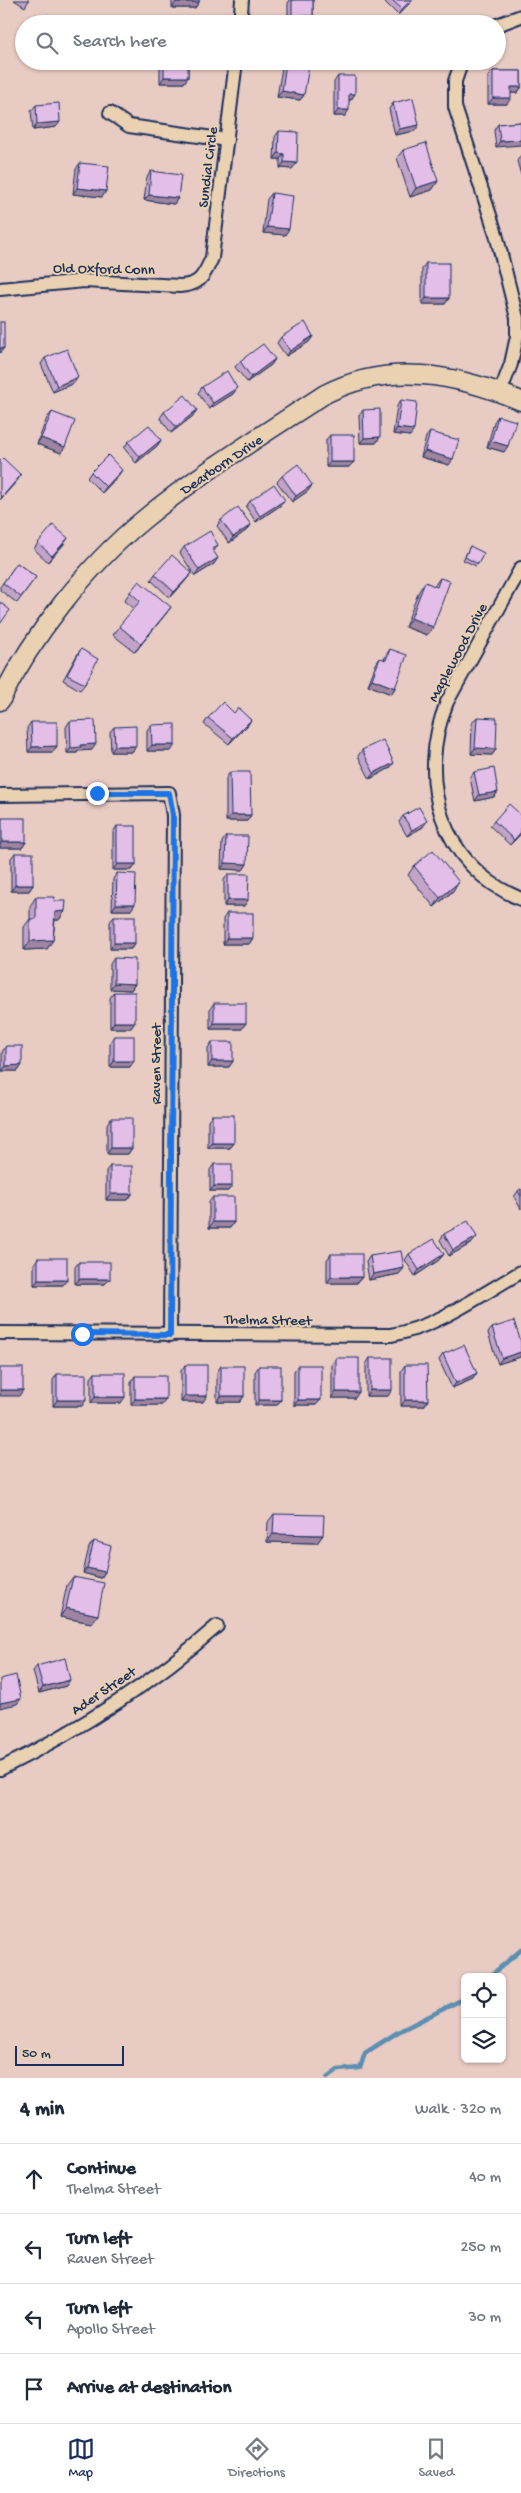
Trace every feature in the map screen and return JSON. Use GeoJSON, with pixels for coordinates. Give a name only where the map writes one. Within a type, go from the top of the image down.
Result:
{"type":"FeatureCollection","features":[{"type":"Feature","properties":{"kind":"street"},"geometry":{"type":"LineString","coordinates":[[241,15],[242,0]]}},
{"type":"Feature","properties":{"kind":"street"},"geometry":{"type":"LineString","coordinates":[[506,22],[521,16]]}},
{"type":"Feature","properties":{"kind":"street","name":"Sundial Circle"},"geometry":{"type":"LineString","coordinates":[[204,276],[212,258],[235,70]]}},
{"type":"Feature","properties":{"kind":"street"},"geometry":{"type":"LineString","coordinates":[[459,70],[455,81],[455,108],[496,234],[517,318],[517,336],[511,364],[500,392]]}},
{"type":"Feature","properties":{"kind":"street"},"geometry":{"type":"LineString","coordinates":[[110,113],[129,126],[228,140]]}},
{"type":"Feature","properties":{"kind":"street","name":"Old Oxford Conn"},"geometry":{"type":"LineString","coordinates":[[0,289],[84,281],[192,286],[204,276]]}},
{"type":"Feature","properties":{"kind":"street","name":"Dearborn Drive"},"geometry":{"type":"LineString","coordinates":[[0,701],[23,660],[58,611],[84,578],[128,533],[163,504],[214,468],[325,394],[342,385],[363,378],[417,373],[457,380],[500,392],[521,401]]}},
{"type":"Feature","properties":{"kind":"street","name":"Maplewood Drive"},"geometry":{"type":"LineString","coordinates":[[521,568],[448,702],[442,716],[434,752],[433,770],[437,803],[454,844],[488,880],[521,899]]}},
{"type":"Feature","properties":{"kind":"street","name":"Raven Street"},"geometry":{"type":"LineString","coordinates":[[0,795],[169,793],[173,815],[170,1335]]}},
{"type":"Feature","properties":{"kind":"street","name":"Thelma Street"},"geometry":{"type":"LineString","coordinates":[[0,1333],[369,1336],[409,1332],[437,1320],[521,1272]]}},
{"type":"Feature","properties":{"kind":"street","name":"Ader Street"},"geometry":{"type":"LineString","coordinates":[[0,1769],[72,1730],[174,1663],[217,1626]]}},
{"type":"Feature","properties":{"kind":"building"},"geometry":{"type":"Polygon","coordinates":[[[176,0],[199,0],[199,2],[176,2],[176,0]]]}},
{"type":"Feature","properties":{"kind":"building"},"geometry":{"type":"Polygon","coordinates":[[[292,0],[313,0],[313,15],[292,15],[292,0]]]}},
{"type":"Feature","properties":{"kind":"building"},"geometry":{"type":"Polygon","coordinates":[[[392,0],[411,0],[402,9],[392,0]]]}},
{"type":"Feature","properties":{"kind":"building"},"geometry":{"type":"Polygon","coordinates":[[[164,70],[188,70],[188,77],[164,77],[164,70]]]}},
{"type":"Feature","properties":{"kind":"building"},"geometry":{"type":"Polygon","coordinates":[[[285,70],[308,70],[304,95],[282,91],[285,70]]]}},
{"type":"Feature","properties":{"kind":"building"},"geometry":{"type":"Polygon","coordinates":[[[493,71],[521,71],[521,87],[511,87],[511,98],[493,98],[493,71]]]}},
{"type":"Feature","properties":{"kind":"building"},"geometry":{"type":"Polygon","coordinates":[[[338,76],[355,76],[355,94],[349,94],[349,110],[338,110],[338,76]]]}},
{"type":"Feature","properties":{"kind":"building"},"geometry":{"type":"Polygon","coordinates":[[[413,98],[419,125],[399,129],[393,103],[413,98]]]}},
{"type":"Feature","properties":{"kind":"building"},"geometry":{"type":"Polygon","coordinates":[[[59,103],[60,122],[37,124],[36,105],[59,103]]]}},
{"type":"Feature","properties":{"kind":"building"},"geometry":{"type":"Polygon","coordinates":[[[521,122],[521,140],[500,141],[498,124],[521,122]]]}},
{"type":"Feature","properties":{"kind":"building"},"geometry":{"type":"Polygon","coordinates":[[[279,131],[298,132],[297,163],[284,162],[284,154],[278,153],[279,131]]]}},
{"type":"Feature","properties":{"kind":"building"},"geometry":{"type":"Polygon","coordinates":[[[426,143],[438,181],[416,188],[403,150],[426,143]]]}},
{"type":"Feature","properties":{"kind":"building"},"geometry":{"type":"Polygon","coordinates":[[[80,163],[109,166],[106,191],[77,188],[80,163]]]}},
{"type":"Feature","properties":{"kind":"building"},"geometry":{"type":"Polygon","coordinates":[[[151,171],[181,175],[178,198],[149,195],[151,171]]]}},
{"type":"Feature","properties":{"kind":"building"},"geometry":{"type":"Polygon","coordinates":[[[272,193],[293,196],[289,229],[267,227],[272,193]]]}},
{"type":"Feature","properties":{"kind":"building"},"geometry":{"type":"Polygon","coordinates":[[[426,263],[449,263],[449,298],[426,298],[426,263]]]}},
{"type":"Feature","properties":{"kind":"building"},"geometry":{"type":"Polygon","coordinates":[[[0,322],[4,322],[4,348],[0,348],[0,322]]]}},
{"type":"Feature","properties":{"kind":"building"},"geometry":{"type":"Polygon","coordinates":[[[305,322],[313,336],[290,351],[281,337],[305,322]]]}},
{"type":"Feature","properties":{"kind":"building"},"geometry":{"type":"Polygon","coordinates":[[[263,344],[275,359],[251,377],[240,361],[263,344]]]}},
{"type":"Feature","properties":{"kind":"building"},"geometry":{"type":"Polygon","coordinates":[[[67,349],[78,377],[57,386],[45,358],[67,349]]]}},
{"type":"Feature","properties":{"kind":"building"},"geometry":{"type":"Polygon","coordinates":[[[227,371],[237,388],[213,403],[202,387],[227,371]]]}},
{"type":"Feature","properties":{"kind":"building"},"geometry":{"type":"Polygon","coordinates":[[[185,395],[197,410],[176,427],[164,412],[185,395]]]}},
{"type":"Feature","properties":{"kind":"building"},"geometry":{"type":"Polygon","coordinates":[[[401,400],[417,402],[414,430],[397,428],[401,400]]]}},
{"type":"Feature","properties":{"kind":"building"},"geometry":{"type":"Polygon","coordinates":[[[380,409],[380,437],[364,438],[363,410],[380,409]]]}},
{"type":"Feature","properties":{"kind":"building"},"geometry":{"type":"Polygon","coordinates":[[[52,412],[75,421],[65,447],[41,438],[52,412]]]}},
{"type":"Feature","properties":{"kind":"building"},"geometry":{"type":"Polygon","coordinates":[[[498,416],[516,421],[508,446],[491,441],[498,416]]]}},
{"type":"Feature","properties":{"kind":"building"},"geometry":{"type":"Polygon","coordinates":[[[149,425],[161,440],[140,457],[128,442],[149,425]]]}},
{"type":"Feature","properties":{"kind":"building"},"geometry":{"type":"Polygon","coordinates":[[[430,432],[459,440],[453,459],[425,451],[430,432]]]}},
{"type":"Feature","properties":{"kind":"building"},"geometry":{"type":"Polygon","coordinates":[[[330,435],[354,435],[354,462],[330,462],[330,435]]]}},
{"type":"Feature","properties":{"kind":"building"},"geometry":{"type":"Polygon","coordinates":[[[108,455],[122,470],[106,487],[91,472],[108,455]]]}},
{"type":"Feature","properties":{"kind":"building"},"geometry":{"type":"Polygon","coordinates":[[[3,458],[21,475],[2,497],[0,495],[0,461],[3,458]]]}},
{"type":"Feature","properties":{"kind":"building"},"geometry":{"type":"Polygon","coordinates":[[[298,464],[312,485],[296,496],[282,476],[298,464]]]}},
{"type":"Feature","properties":{"kind":"building"},"geometry":{"type":"Polygon","coordinates":[[[274,484],[285,500],[260,516],[250,501],[274,484]]]}},
{"type":"Feature","properties":{"kind":"building"},"geometry":{"type":"Polygon","coordinates":[[[238,507],[251,525],[233,537],[221,520],[238,507]]]}},
{"type":"Feature","properties":{"kind":"building"},"geometry":{"type":"Polygon","coordinates":[[[53,525],[68,538],[52,556],[38,543],[53,525]]]}},
{"type":"Feature","properties":{"kind":"building"},"geometry":{"type":"Polygon","coordinates":[[[210,531],[218,545],[212,549],[218,558],[199,570],[184,547],[210,531]]]}},
{"type":"Feature","properties":{"kind":"building"},"geometry":{"type":"Polygon","coordinates":[[[470,546],[484,553],[478,564],[465,557],[470,546]]]}},
{"type":"Feature","properties":{"kind":"building"},"geometry":{"type":"Polygon","coordinates":[[[172,555],[192,573],[174,592],[155,574],[172,555]]]}},
{"type":"Feature","properties":{"kind":"building"},"geometry":{"type":"Polygon","coordinates":[[[17,563],[36,577],[21,597],[3,583],[17,563]]]}},
{"type":"Feature","properties":{"kind":"building"},"geometry":{"type":"Polygon","coordinates":[[[440,578],[450,581],[433,627],[411,618],[425,582],[437,587],[440,578]]]}},
{"type":"Feature","properties":{"kind":"building"},"geometry":{"type":"Polygon","coordinates":[[[139,581],[171,607],[141,644],[119,626],[140,601],[130,592],[139,581]]]}},
{"type":"Feature","properties":{"kind":"building"},"geometry":{"type":"Polygon","coordinates":[[[0,602],[10,610],[0,624],[0,602]]]}},
{"type":"Feature","properties":{"kind":"building"},"geometry":{"type":"Polygon","coordinates":[[[81,649],[98,659],[85,684],[67,675],[81,649]]]}},
{"type":"Feature","properties":{"kind":"building"},"geometry":{"type":"Polygon","coordinates":[[[390,649],[407,655],[395,688],[372,679],[380,658],[386,660],[390,649]]]}},
{"type":"Feature","properties":{"kind":"building"},"geometry":{"type":"Polygon","coordinates":[[[223,702],[234,713],[238,708],[251,720],[233,738],[208,718],[223,702]]]}},
{"type":"Feature","properties":{"kind":"building"},"geometry":{"type":"Polygon","coordinates":[[[477,717],[497,718],[496,749],[475,748],[477,717]]]}},
{"type":"Feature","properties":{"kind":"building"},"geometry":{"type":"Polygon","coordinates":[[[95,720],[96,744],[80,745],[81,747],[71,748],[70,721],[95,720]]]}},
{"type":"Feature","properties":{"kind":"building"},"geometry":{"type":"Polygon","coordinates":[[[31,722],[57,722],[57,746],[32,747],[31,722]]]}},
{"type":"Feature","properties":{"kind":"building"},"geometry":{"type":"Polygon","coordinates":[[[175,724],[175,745],[152,745],[151,725],[175,724]]]}},
{"type":"Feature","properties":{"kind":"building"},"geometry":{"type":"Polygon","coordinates":[[[136,726],[136,746],[115,746],[114,727],[136,726]]]}},
{"type":"Feature","properties":{"kind":"building"},"geometry":{"type":"Polygon","coordinates":[[[383,740],[394,763],[374,773],[362,750],[383,740]]]}},
{"type":"Feature","properties":{"kind":"building"},"geometry":{"type":"Polygon","coordinates":[[[494,768],[498,792],[479,795],[474,772],[494,768]]]}},
{"type":"Feature","properties":{"kind":"building"},"geometry":{"type":"Polygon","coordinates":[[[230,772],[250,772],[251,815],[231,815],[230,772]]]}},
{"type":"Feature","properties":{"kind":"building"},"geometry":{"type":"Polygon","coordinates":[[[509,804],[521,815],[521,832],[514,840],[494,821],[509,804]]]}},
{"type":"Feature","properties":{"kind":"building"},"geometry":{"type":"Polygon","coordinates":[[[419,807],[427,821],[412,830],[403,816],[419,807]]]}},
{"type":"Feature","properties":{"kind":"building"},"geometry":{"type":"Polygon","coordinates":[[[2,818],[26,818],[26,842],[2,842],[2,818]]]}},
{"type":"Feature","properties":{"kind":"building"},"geometry":{"type":"Polygon","coordinates":[[[117,826],[136,826],[136,864],[117,864],[117,826]]]}},
{"type":"Feature","properties":{"kind":"building"},"geometry":{"type":"Polygon","coordinates":[[[226,836],[248,836],[247,864],[225,863],[226,836]]]}},
{"type":"Feature","properties":{"kind":"building"},"geometry":{"type":"Polygon","coordinates":[[[433,850],[459,882],[440,898],[414,866],[433,850]]]}},
{"type":"Feature","properties":{"kind":"building"},"geometry":{"type":"Polygon","coordinates":[[[15,853],[33,853],[33,885],[15,885],[15,853]]]}},
{"type":"Feature","properties":{"kind":"building"},"geometry":{"type":"Polygon","coordinates":[[[117,873],[136,874],[135,904],[116,904],[117,873]]]}},
{"type":"Feature","properties":{"kind":"building"},"geometry":{"type":"Polygon","coordinates":[[[228,874],[249,874],[248,900],[228,900],[228,874]]]}},
{"type":"Feature","properties":{"kind":"building"},"geometry":{"type":"Polygon","coordinates":[[[36,897],[55,897],[54,901],[66,901],[65,911],[55,912],[53,940],[30,941],[30,919],[36,919],[36,897]]]}},
{"type":"Feature","properties":{"kind":"building"},"geometry":{"type":"Polygon","coordinates":[[[227,913],[253,913],[253,938],[227,938],[227,913]]]}},
{"type":"Feature","properties":{"kind":"building"},"geometry":{"type":"Polygon","coordinates":[[[114,916],[135,916],[135,943],[114,943],[114,916]]]}},
{"type":"Feature","properties":{"kind":"building"},"geometry":{"type":"Polygon","coordinates":[[[114,958],[135,959],[135,984],[114,983],[114,958]]]}},
{"type":"Feature","properties":{"kind":"building"},"geometry":{"type":"Polygon","coordinates":[[[114,992],[135,992],[135,1022],[114,1022],[114,992]]]}},
{"type":"Feature","properties":{"kind":"building"},"geometry":{"type":"Polygon","coordinates":[[[214,1003],[246,1003],[246,1023],[214,1023],[214,1003]]]}},
{"type":"Feature","properties":{"kind":"building"},"geometry":{"type":"Polygon","coordinates":[[[114,1036],[134,1036],[134,1061],[114,1061],[114,1036]]]}},
{"type":"Feature","properties":{"kind":"building"},"geometry":{"type":"Polygon","coordinates":[[[212,1042],[233,1042],[233,1061],[212,1061],[212,1042]]]}},
{"type":"Feature","properties":{"kind":"building"},"geometry":{"type":"Polygon","coordinates":[[[6,1046],[22,1046],[22,1065],[6,1066],[6,1046]]]}},
{"type":"Feature","properties":{"kind":"building"},"geometry":{"type":"Polygon","coordinates":[[[212,1115],[234,1115],[234,1143],[212,1143],[212,1115]]]}},
{"type":"Feature","properties":{"kind":"building"},"geometry":{"type":"Polygon","coordinates":[[[111,1118],[132,1118],[132,1148],[111,1148],[111,1118]]]}},
{"type":"Feature","properties":{"kind":"building"},"geometry":{"type":"Polygon","coordinates":[[[214,1164],[232,1164],[232,1186],[214,1186],[214,1164]]]}},
{"type":"Feature","properties":{"kind":"building"},"geometry":{"type":"Polygon","coordinates":[[[110,1166],[132,1166],[132,1194],[110,1194],[110,1166]]]}},
{"type":"Feature","properties":{"kind":"building"},"geometry":{"type":"Polygon","coordinates":[[[213,1197],[234,1197],[234,1222],[213,1222],[213,1197]]]}},
{"type":"Feature","properties":{"kind":"building"},"geometry":{"type":"Polygon","coordinates":[[[468,1221],[477,1237],[453,1250],[444,1234],[468,1221]]]}},
{"type":"Feature","properties":{"kind":"building"},"geometry":{"type":"Polygon","coordinates":[[[434,1239],[444,1254],[419,1270],[409,1254],[434,1239]]]}},
{"type":"Feature","properties":{"kind":"building"},"geometry":{"type":"Polygon","coordinates":[[[401,1251],[404,1268],[373,1274],[370,1256],[401,1251]]]}},
{"type":"Feature","properties":{"kind":"building"},"geometry":{"type":"Polygon","coordinates":[[[331,1254],[362,1254],[362,1277],[331,1277],[331,1254]]]}},
{"type":"Feature","properties":{"kind":"building"},"geometry":{"type":"Polygon","coordinates":[[[38,1258],[67,1258],[67,1280],[38,1280],[38,1258]]]}},
{"type":"Feature","properties":{"kind":"building"},"geometry":{"type":"Polygon","coordinates":[[[79,1262],[110,1262],[110,1279],[79,1279],[79,1262]]]}},
{"type":"Feature","properties":{"kind":"building"},"geometry":{"type":"Polygon","coordinates":[[[514,1321],[521,1342],[521,1352],[502,1358],[492,1328],[514,1321]]]}},
{"type":"Feature","properties":{"kind":"building"},"geometry":{"type":"Polygon","coordinates":[[[464,1345],[477,1373],[456,1383],[443,1354],[464,1345]]]}},
{"type":"Feature","properties":{"kind":"building"},"geometry":{"type":"Polygon","coordinates":[[[336,1358],[359,1358],[359,1392],[336,1392],[336,1358]]]}},
{"type":"Feature","properties":{"kind":"building"},"geometry":{"type":"Polygon","coordinates":[[[370,1358],[392,1358],[392,1390],[370,1390],[370,1358]]]}},
{"type":"Feature","properties":{"kind":"building"},"geometry":{"type":"Polygon","coordinates":[[[185,1365],[207,1365],[207,1396],[185,1396],[185,1365]]]}},
{"type":"Feature","properties":{"kind":"building"},"geometry":{"type":"Polygon","coordinates":[[[298,1365],[321,1365],[321,1400],[298,1400],[298,1365]]]}},
{"type":"Feature","properties":{"kind":"building"},"geometry":{"type":"Polygon","coordinates":[[[405,1365],[427,1365],[428,1400],[405,1400],[405,1365]]]}},
{"type":"Feature","properties":{"kind":"building"},"geometry":{"type":"Polygon","coordinates":[[[221,1366],[244,1366],[244,1396],[221,1396],[221,1366]]]}},
{"type":"Feature","properties":{"kind":"building"},"geometry":{"type":"Polygon","coordinates":[[[259,1366],[281,1366],[281,1400],[259,1400],[259,1366]]]}},
{"type":"Feature","properties":{"kind":"building"},"geometry":{"type":"Polygon","coordinates":[[[0,1368],[23,1368],[23,1390],[0,1390],[0,1368]]]}},
{"type":"Feature","properties":{"kind":"building"},"geometry":{"type":"Polygon","coordinates":[[[95,1373],[125,1373],[125,1397],[95,1397],[95,1373]]]}},
{"type":"Feature","properties":{"kind":"building"},"geometry":{"type":"Polygon","coordinates":[[[57,1374],[86,1374],[86,1400],[57,1400],[57,1374]]]}},
{"type":"Feature","properties":{"kind":"building"},"geometry":{"type":"Polygon","coordinates":[[[135,1376],[166,1376],[166,1399],[135,1399],[135,1376]]]}},
{"type":"Feature","properties":{"kind":"building"},"geometry":{"type":"Polygon","coordinates":[[[274,1514],[324,1515],[323,1535],[273,1534],[274,1514]]]}},
{"type":"Feature","properties":{"kind":"building"},"geometry":{"type":"Polygon","coordinates":[[[94,1541],[111,1546],[105,1572],[87,1568],[94,1541]]]}},
{"type":"Feature","properties":{"kind":"building"},"geometry":{"type":"Polygon","coordinates":[[[73,1577],[104,1583],[98,1615],[66,1608],[73,1577]]]}},
{"type":"Feature","properties":{"kind":"building"},"geometry":{"type":"Polygon","coordinates":[[[65,1658],[70,1680],[43,1687],[37,1666],[65,1658]]]}},
{"type":"Feature","properties":{"kind":"building"},"geometry":{"type":"Polygon","coordinates":[[[16,1675],[21,1699],[0,1703],[0,1679],[16,1675]]]}},
{"type":"Feature","properties":{"kind":"waterway"},"geometry":{"type":"LineString","coordinates":[[494,1973],[521,1950]]}},
{"type":"Feature","properties":{"kind":"waterway"},"geometry":{"type":"LineString","coordinates":[[327,2078],[338,2070],[360,2068],[365,2053],[398,2032],[461,2000]]}},
{"type":"Feature","properties":{"kind":"route"},"geometry":{"type":"LineString","coordinates":[[82,1334],[170,1335],[173,815],[169,793],[97,793]]}}]}
